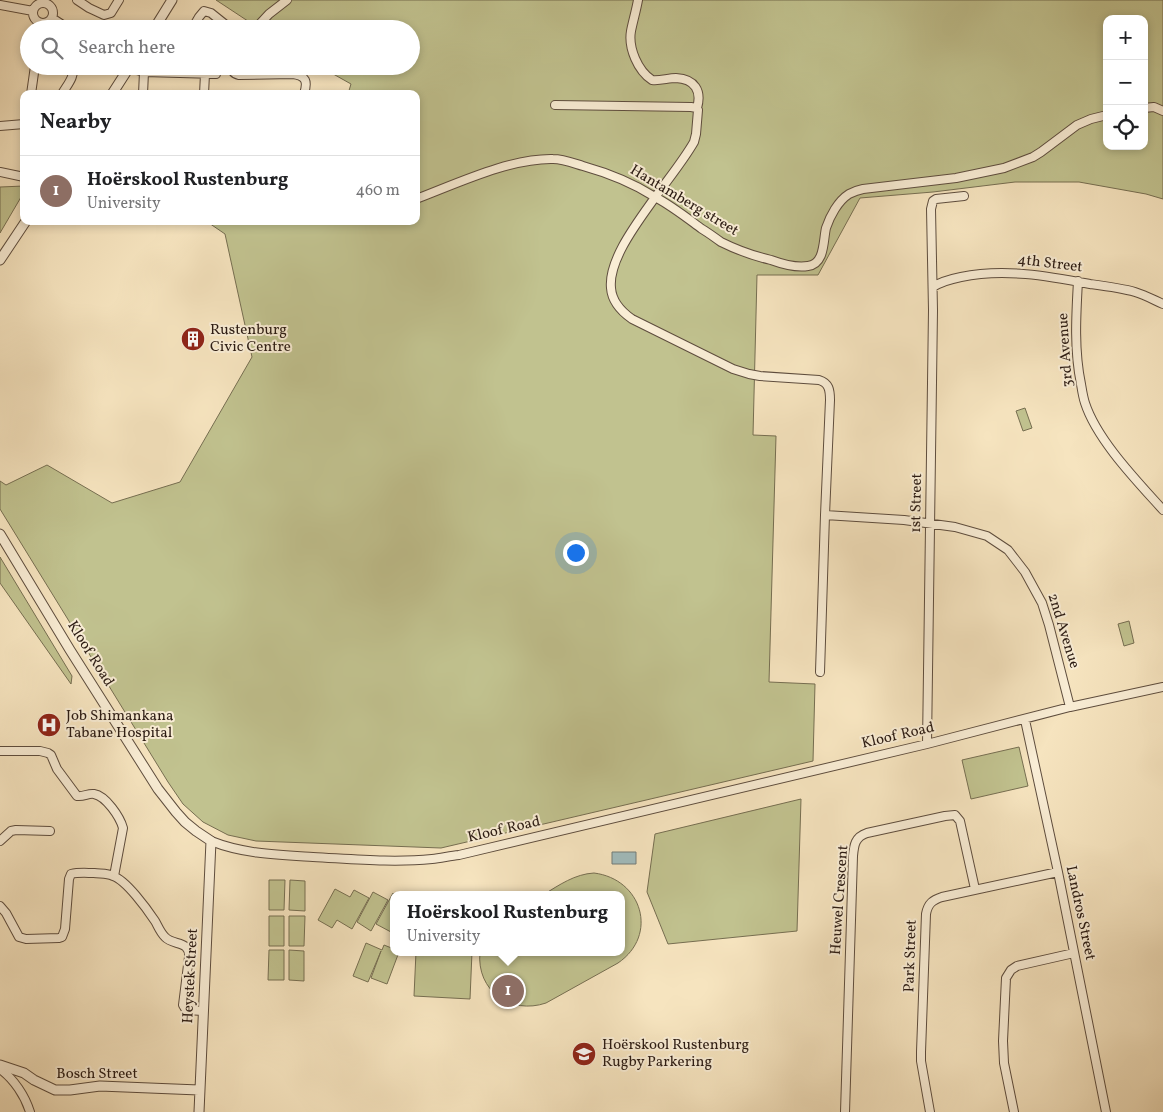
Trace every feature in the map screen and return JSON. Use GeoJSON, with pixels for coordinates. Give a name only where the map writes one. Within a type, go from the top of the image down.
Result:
{"type":"FeatureCollection","features":[{"type":"Feature","properties":{"kind":"street"},"geometry":{"type":"LineString","coordinates":[[76,0],[100,14],[104,14],[111,12],[119,0]]}},
{"type":"Feature","properties":{"kind":"street"},"geometry":{"type":"LineString","coordinates":[[160,20],[172,0]]}},
{"type":"Feature","properties":{"kind":"street"},"geometry":{"type":"LineString","coordinates":[[263,20],[287,0]]}},
{"type":"Feature","properties":{"kind":"street"},"geometry":{"type":"LineString","coordinates":[[638,0],[631,40],[641,69],[652,80],[675,78],[695,85],[699,94],[697,126],[694,142],[620,250],[614,267],[611,289],[618,306],[632,319],[733,369],[760,376],[819,380],[826,384],[830,393],[820,672]]}},
{"type":"Feature","properties":{"kind":"street"},"geometry":{"type":"LineString","coordinates":[[35,20],[32,11],[37,4],[46,2],[52,9],[52,18],[55,20]]}},
{"type":"Feature","properties":{"kind":"street"},"geometry":{"type":"LineString","coordinates":[[0,5],[32,11]]}},
{"type":"Feature","properties":{"kind":"street"},"geometry":{"type":"LineString","coordinates":[[198,20],[202,13],[207,12],[220,20]]}},
{"type":"Feature","properties":{"kind":"street"},"geometry":{"type":"LineString","coordinates":[[32,90],[34,75]]}},
{"type":"Feature","properties":{"kind":"street"},"geometry":{"type":"LineString","coordinates":[[64,90],[73,75]]}},
{"type":"Feature","properties":{"kind":"street"},"geometry":{"type":"LineString","coordinates":[[115,90],[124,75]]}},
{"type":"Feature","properties":{"kind":"street"},"geometry":{"type":"LineString","coordinates":[[143,90],[144,75]]}},
{"type":"Feature","properties":{"kind":"street"},"geometry":{"type":"LineString","coordinates":[[204,75],[204,90]]}},
{"type":"Feature","properties":{"kind":"street"},"geometry":{"type":"LineString","coordinates":[[299,75],[306,82],[305,90]]}},
{"type":"Feature","properties":{"kind":"street"},"geometry":{"type":"LineString","coordinates":[[555,105],[697,108]]}},
{"type":"Feature","properties":{"kind":"street"},"geometry":{"type":"LineString","coordinates":[[1148,108],[1154,107],[1163,111]]}},
{"type":"Feature","properties":{"kind":"street","name":"Hantamberg street"},"geometry":{"type":"LineString","coordinates":[[420,197],[505,167],[527,161],[556,159],[595,169],[626,181],[656,197],[720,241],[782,264],[808,266],[818,260],[824,246],[827,227],[835,210],[850,194],[863,189],[956,178],[1004,168],[1033,157],[1077,125],[1103,116]]}},
{"type":"Feature","properties":{"kind":"street"},"geometry":{"type":"LineString","coordinates":[[0,126],[20,124]]}},
{"type":"Feature","properties":{"kind":"street"},"geometry":{"type":"LineString","coordinates":[[0,172],[20,176]]}},
{"type":"Feature","properties":{"kind":"street","name":"1st Street"},"geometry":{"type":"LineString","coordinates":[[927,744],[933,287],[930,210],[936,199],[964,196]]}},
{"type":"Feature","properties":{"kind":"street"},"geometry":{"type":"LineString","coordinates":[[0,260],[23,225]]}},
{"type":"Feature","properties":{"kind":"street","name":"4th Street"},"geometry":{"type":"LineString","coordinates":[[933,287],[947,280],[972,275],[995,273],[1039,275],[1134,292],[1163,304]]}},
{"type":"Feature","properties":{"kind":"street","name":"3rd Avenue"},"geometry":{"type":"LineString","coordinates":[[1078,281],[1076,334],[1078,370],[1085,402],[1101,435],[1133,477],[1163,510]]}},
{"type":"Feature","properties":{"kind":"street","name":"2nd Avenue"},"geometry":{"type":"LineString","coordinates":[[825,515],[904,520],[968,530],[987,536],[1008,550],[1016,558],[1042,602],[1070,707]]}},
{"type":"Feature","properties":{"kind":"street","name":"Kloof Road"},"geometry":{"type":"LineString","coordinates":[[0,534],[70,650],[158,789],[185,822],[196,831],[211,841],[236,849],[348,859],[432,859],[497,846],[927,744],[1070,707],[1163,687]]}},
{"type":"Feature","properties":{"kind":"street","name":"Landros Street"},"geometry":{"type":"LineString","coordinates":[[1025,720],[1058,872],[1106,1112]]}},
{"type":"Feature","properties":{"kind":"street"},"geometry":{"type":"LineString","coordinates":[[0,750],[48,753],[51,755],[57,769],[78,796],[84,797],[89,794],[99,796],[111,807],[118,815],[123,828],[114,876]]}},
{"type":"Feature","properties":{"kind":"street","name":"Heuwel Crescent"},"geometry":{"type":"LineString","coordinates":[[845,1112],[853,856],[856,841],[861,835],[867,833],[954,815],[960,821],[974,889]]}},
{"type":"Feature","properties":{"kind":"street"},"geometry":{"type":"LineString","coordinates":[[0,841],[16,830],[50,831]]}},
{"type":"Feature","properties":{"kind":"street","name":"Heystek Street"},"geometry":{"type":"LineString","coordinates":[[198,1112],[211,841]]}},
{"type":"Feature","properties":{"kind":"street","name":"Park Street"},"geometry":{"type":"LineString","coordinates":[[930,1112],[921,1061],[927,909],[929,904],[936,899],[974,889],[1058,872]]}},
{"type":"Feature","properties":{"kind":"street"},"geometry":{"type":"LineString","coordinates":[[0,906],[19,937],[26,939],[59,938],[62,937],[65,929],[71,874],[90,873],[114,876],[120,879],[164,936],[188,948],[189,957],[183,1005],[186,1010],[203,1011]]}},
{"type":"Feature","properties":{"kind":"street"},"geometry":{"type":"LineString","coordinates":[[1014,1112],[1003,1052],[1006,978],[1011,970],[1017,966],[1074,953]]}},
{"type":"Feature","properties":{"kind":"street","name":"Bosch Street"},"geometry":{"type":"LineString","coordinates":[[0,1065],[24,1074],[54,1090],[100,1086],[199,1090]]}},
{"type":"Feature","properties":{"kind":"street"},"geometry":{"type":"LineString","coordinates":[[0,1069],[9,1077],[25,1099],[30,1112]]}},
{"type":"Feature","properties":{"kind":"green space"},"geometry":{"type":"Polygon","coordinates":[[[216,0],[1163,0],[1163,199],[1146,194],[1079,182],[1015,182],[933,192],[860,198],[818,275],[757,275],[753,435],[776,436],[769,682],[815,684],[813,761],[441,848],[256,841],[228,835],[203,822],[183,804],[0,509],[0,481],[6,485],[47,465],[112,503],[180,482],[252,357],[225,234],[212,225],[420,225],[420,90],[349,90],[351,84],[335,75],[420,75],[420,20],[246,20],[216,0]]]}},
{"type":"Feature","properties":{"kind":"green space"},"geometry":{"type":"Polygon","coordinates":[[[20,186],[20,199],[0,233],[0,187],[20,186]]]}},
{"type":"Feature","properties":{"kind":"green space"},"geometry":{"type":"Polygon","coordinates":[[[1025,408],[1032,428],[1023,431],[1016,411],[1025,408]]]}},
{"type":"Feature","properties":{"kind":"green space"},"geometry":{"type":"Polygon","coordinates":[[[0,557],[72,676],[71,684],[0,583],[0,557]]]}},
{"type":"Feature","properties":{"kind":"green space"},"geometry":{"type":"Polygon","coordinates":[[[1129,621],[1134,643],[1124,646],[1118,624],[1129,621]]]}},
{"type":"Feature","properties":{"kind":"green space"},"geometry":{"type":"Polygon","coordinates":[[[1019,747],[1028,786],[971,799],[962,760],[1019,747]]]}},
{"type":"Feature","properties":{"kind":"green space"},"geometry":{"type":"Polygon","coordinates":[[[801,799],[797,931],[668,944],[647,892],[655,834],[801,799]]]}},
{"type":"Feature","properties":{"kind":"green space"},"geometry":{"type":"Polygon","coordinates":[[[594,873],[610,877],[624,886],[633,897],[639,910],[641,924],[638,938],[631,951],[618,963],[546,1003],[520,1006],[498,997],[484,978],[480,966],[480,956],[625,956],[625,891],[550,891],[574,878],[594,873]]]}},
{"type":"Feature","properties":{"kind":"green space"},"geometry":{"type":"Polygon","coordinates":[[[269,880],[285,880],[284,910],[269,910],[269,880]]]}},
{"type":"Feature","properties":{"kind":"green space"},"geometry":{"type":"Polygon","coordinates":[[[290,880],[305,881],[305,911],[289,910],[290,880]]]}},
{"type":"Feature","properties":{"kind":"green space"},"geometry":{"type":"Polygon","coordinates":[[[335,889],[350,897],[354,890],[369,898],[352,929],[337,920],[332,928],[318,920],[335,889]]]}},
{"type":"Feature","properties":{"kind":"green space"},"geometry":{"type":"Polygon","coordinates":[[[373,892],[388,900],[371,931],[357,922],[373,892]]]}},
{"type":"Feature","properties":{"kind":"green space"},"geometry":{"type":"Polygon","coordinates":[[[390,898],[390,931],[376,924],[390,898]]]}},
{"type":"Feature","properties":{"kind":"green space"},"geometry":{"type":"Polygon","coordinates":[[[269,916],[284,916],[284,946],[269,946],[269,916]]]}},
{"type":"Feature","properties":{"kind":"green space"},"geometry":{"type":"Polygon","coordinates":[[[289,916],[305,916],[304,946],[289,946],[289,916]]]}},
{"type":"Feature","properties":{"kind":"green space"},"geometry":{"type":"Polygon","coordinates":[[[366,943],[382,950],[384,945],[390,947],[390,956],[398,956],[387,984],[371,978],[381,951],[368,982],[353,976],[366,943]]]}},
{"type":"Feature","properties":{"kind":"green space"},"geometry":{"type":"Polygon","coordinates":[[[269,950],[284,950],[284,980],[268,980],[269,950]]]}},
{"type":"Feature","properties":{"kind":"green space"},"geometry":{"type":"Polygon","coordinates":[[[289,950],[304,951],[304,981],[289,980],[289,950]]]}},
{"type":"Feature","properties":{"kind":"green space"},"geometry":{"type":"Polygon","coordinates":[[[416,956],[472,956],[470,999],[414,996],[416,956]]]}},
{"type":"Feature","properties":{"kind":"water"},"geometry":{"type":"Polygon","coordinates":[[[612,852],[636,852],[636,864],[612,864],[612,852]]]}},
{"type":"Feature","properties":{"kind":"place","name":"Rustenburg Civic Centre"},"geometry":{"type":"Point","coordinates":[193,339]}},
{"type":"Feature","properties":{"kind":"place","name":"Job Shimankana Tabane Hospital"},"geometry":{"type":"Point","coordinates":[49,725]}},
{"type":"Feature","properties":{"kind":"place","name":"Hoërskool Rustenburg"},"geometry":{"type":"Point","coordinates":[508,991]}},
{"type":"Feature","properties":{"kind":"place","name":"Hoërskool Rustenburg Rugby Parkering"},"geometry":{"type":"Point","coordinates":[584,1054]}}]}
